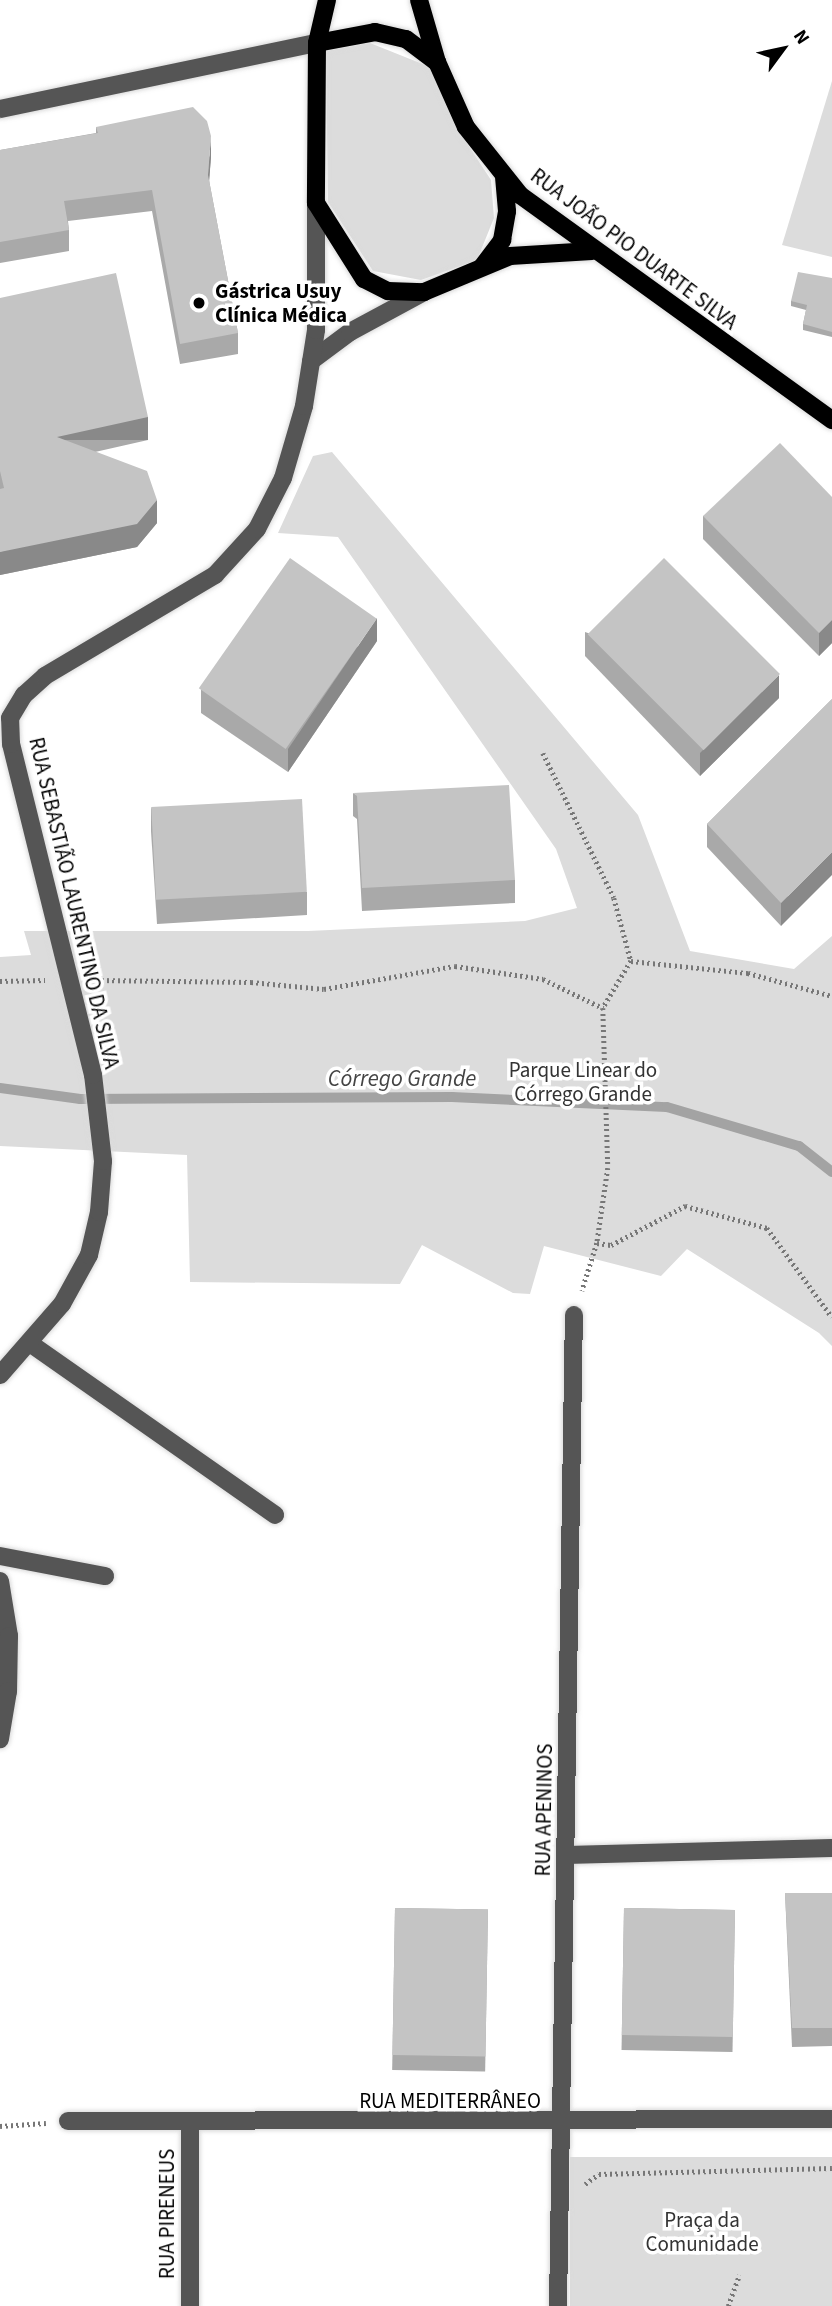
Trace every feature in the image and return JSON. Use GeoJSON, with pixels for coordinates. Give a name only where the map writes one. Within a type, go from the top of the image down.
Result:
{"type":"FeatureCollection","features":[{"type":"Feature","properties":{"kind":"main road","name":"RUA SEBASTIÃO LAURENTINO DA SILVA"},"geometry":{"type":"LineString","coordinates":[[316,203],[317,43],[327,0]]}},
{"type":"Feature","properties":{"kind":"main road","name":"RUA JOÃO PIO DUARTE SILVA"},"geometry":{"type":"LineString","coordinates":[[419,0],[437,62],[466,127],[504,178],[592,251],[832,421]]}},
{"type":"Feature","properties":{"kind":"main road"},"geometry":{"type":"LineString","coordinates":[[317,43],[375,32],[406,39],[437,62]]}},
{"type":"Feature","properties":{"kind":"main road"},"geometry":{"type":"LineString","coordinates":[[482,267],[502,240],[507,211],[504,178]]}},
{"type":"Feature","properties":{"kind":"main road"},"geometry":{"type":"LineString","coordinates":[[316,203],[364,279],[388,291],[424,292],[510,256],[592,251]]}},
{"type":"Feature","properties":{"kind":"street"},"geometry":{"type":"LineString","coordinates":[[0,109],[317,43]]}},
{"type":"Feature","properties":{"kind":"street","name":"RUA SEBASTIÃO LAURENTINO DA SILVA"},"geometry":{"type":"LineString","coordinates":[[1,1373],[31,1344],[62,1304],[89,1255],[99,1212],[103,1161],[93,1075],[11,744],[10,718],[24,695],[46,677],[215,575],[257,529],[283,478],[304,406],[316,330],[316,203]]}},
{"type":"Feature","properties":{"kind":"street"},"geometry":{"type":"LineString","coordinates":[[311,361],[350,332],[424,292]]}},
{"type":"Feature","properties":{"kind":"street","name":"RUA APENINOS"},"geometry":{"type":"LineString","coordinates":[[558,2306],[575,1315]]}},
{"type":"Feature","properties":{"kind":"street"},"geometry":{"type":"LineString","coordinates":[[31,1344],[275,1515]]}},
{"type":"Feature","properties":{"kind":"street"},"geometry":{"type":"LineString","coordinates":[[0,1556],[105,1576]]}},
{"type":"Feature","properties":{"kind":"street"},"geometry":{"type":"LineString","coordinates":[[0,1581],[9,1636],[8,1691],[0,1739]]}},
{"type":"Feature","properties":{"kind":"street"},"geometry":{"type":"LineString","coordinates":[[566,1855],[832,1848]]}},
{"type":"Feature","properties":{"kind":"street","name":"RUA MEDITERRÂNEO"},"geometry":{"type":"LineString","coordinates":[[68,2122],[562,2124],[832,2119]]}},
{"type":"Feature","properties":{"kind":"street","name":"RUA PIRENEUS"},"geometry":{"type":"LineString","coordinates":[[190,2123],[190,2306]]}},
{"type":"Feature","properties":{"kind":"path"},"geometry":{"type":"LineString","coordinates":[[543,753],[614,898],[631,961],[603,1008],[608,1168],[597,1243],[575,1315]]}},
{"type":"Feature","properties":{"kind":"path"},"geometry":{"type":"LineString","coordinates":[[631,961],[748,973],[832,996]]}},
{"type":"Feature","properties":{"kind":"path"},"geometry":{"type":"LineString","coordinates":[[0,981],[251,982],[324,989],[455,966],[543,979],[603,1008]]}},
{"type":"Feature","properties":{"kind":"path"},"geometry":{"type":"LineString","coordinates":[[597,1243],[611,1245],[685,1206],[767,1228],[832,1317]]}},
{"type":"Feature","properties":{"kind":"path"},"geometry":{"type":"LineString","coordinates":[[0,2126],[68,2122]]}},
{"type":"Feature","properties":{"kind":"path"},"geometry":{"type":"LineString","coordinates":[[599,2174],[832,2168]]}},
{"type":"Feature","properties":{"kind":"path"},"geometry":{"type":"LineString","coordinates":[[728,2306],[739,2275]]}},
{"type":"Feature","properties":{"kind":"green space"},"geometry":{"type":"Polygon","coordinates":[[[370,43],[430,67],[455,125],[491,180],[494,218],[477,260],[421,280],[373,271],[328,202],[326,51],[370,43]]]}},
{"type":"Feature","properties":{"kind":"green space"},"geometry":{"type":"Polygon","coordinates":[[[832,81],[832,257],[782,245],[832,81]]]}},
{"type":"Feature","properties":{"kind":"green space","name":"Parque Linear do Córrego Grande"},"geometry":{"type":"Polygon","coordinates":[[[332,452],[638,815],[690,951],[794,969],[832,936],[832,1346],[819,1333],[687,1249],[661,1276],[544,1246],[530,1294],[513,1293],[422,1245],[400,1284],[190,1282],[187,1155],[0,1146],[0,957],[31,955],[24,931],[308,931],[525,921],[577,908],[556,849],[338,537],[278,533],[313,456],[332,452]]]}},
{"type":"Feature","properties":{"kind":"green space","name":"Praça da Comunidade"},"geometry":{"type":"Polygon","coordinates":[[[570,2157],[832,2157],[832,2306],[570,2306],[570,2157]]]}},
{"type":"Feature","properties":{"kind":"building"},"geometry":{"type":"Polygon","coordinates":[[[193,107],[207,121],[211,136],[208,175],[238,333],[180,344],[152,190],[64,201],[69,230],[0,242],[0,150],[98,133],[96,127],[193,107]]]}},
{"type":"Feature","properties":{"kind":"building"},"geometry":{"type":"Polygon","coordinates":[[[798,272],[832,278],[832,332],[803,324],[807,305],[791,301],[798,272]]]}},
{"type":"Feature","properties":{"kind":"building"},"geometry":{"type":"Polygon","coordinates":[[[116,273],[148,417],[57,437],[147,471],[157,500],[137,524],[0,552],[0,489],[4,488],[0,471],[0,298],[116,273]]]}},
{"type":"Feature","properties":{"kind":"building"},"geometry":{"type":"Polygon","coordinates":[[[780,443],[832,497],[832,620],[819,633],[703,516],[780,443]]]}},
{"type":"Feature","properties":{"kind":"building"},"geometry":{"type":"Polygon","coordinates":[[[290,558],[377,619],[286,749],[199,688],[290,558]]]}},
{"type":"Feature","properties":{"kind":"building"},"geometry":{"type":"Polygon","coordinates":[[[664,558],[780,674],[704,750],[588,634],[664,558]]]}},
{"type":"Feature","properties":{"kind":"building"},"geometry":{"type":"Polygon","coordinates":[[[832,699],[832,852],[781,903],[707,824],[832,699]]]}},
{"type":"Feature","properties":{"kind":"building"},"geometry":{"type":"Polygon","coordinates":[[[509,785],[515,880],[362,888],[357,796],[353,793],[509,785]]]}},
{"type":"Feature","properties":{"kind":"building"},"geometry":{"type":"Polygon","coordinates":[[[302,799],[307,892],[156,900],[151,807],[302,799]]]}},
{"type":"Feature","properties":{"kind":"building"},"geometry":{"type":"Polygon","coordinates":[[[785,1893],[832,1893],[832,2028],[792,2028],[785,1893]]]}},
{"type":"Feature","properties":{"kind":"building"},"geometry":{"type":"Polygon","coordinates":[[[395,1908],[488,1910],[485,2057],[392,2055],[395,1908]]]}},
{"type":"Feature","properties":{"kind":"building"},"geometry":{"type":"Polygon","coordinates":[[[624,1908],[735,1910],[733,2037],[622,2035],[624,1908]]]}},
{"type":"Feature","properties":{"kind":"waterway","name":"Córrego Grande"},"geometry":{"type":"LineString","coordinates":[[0,1088],[80,1099],[452,1097],[667,1107],[799,1146],[832,1172]]}},
{"type":"Feature","properties":{"kind":"place","name":"Gástrica Usuy Clínica Médica"},"geometry":{"type":"Point","coordinates":[199,303]}}]}
